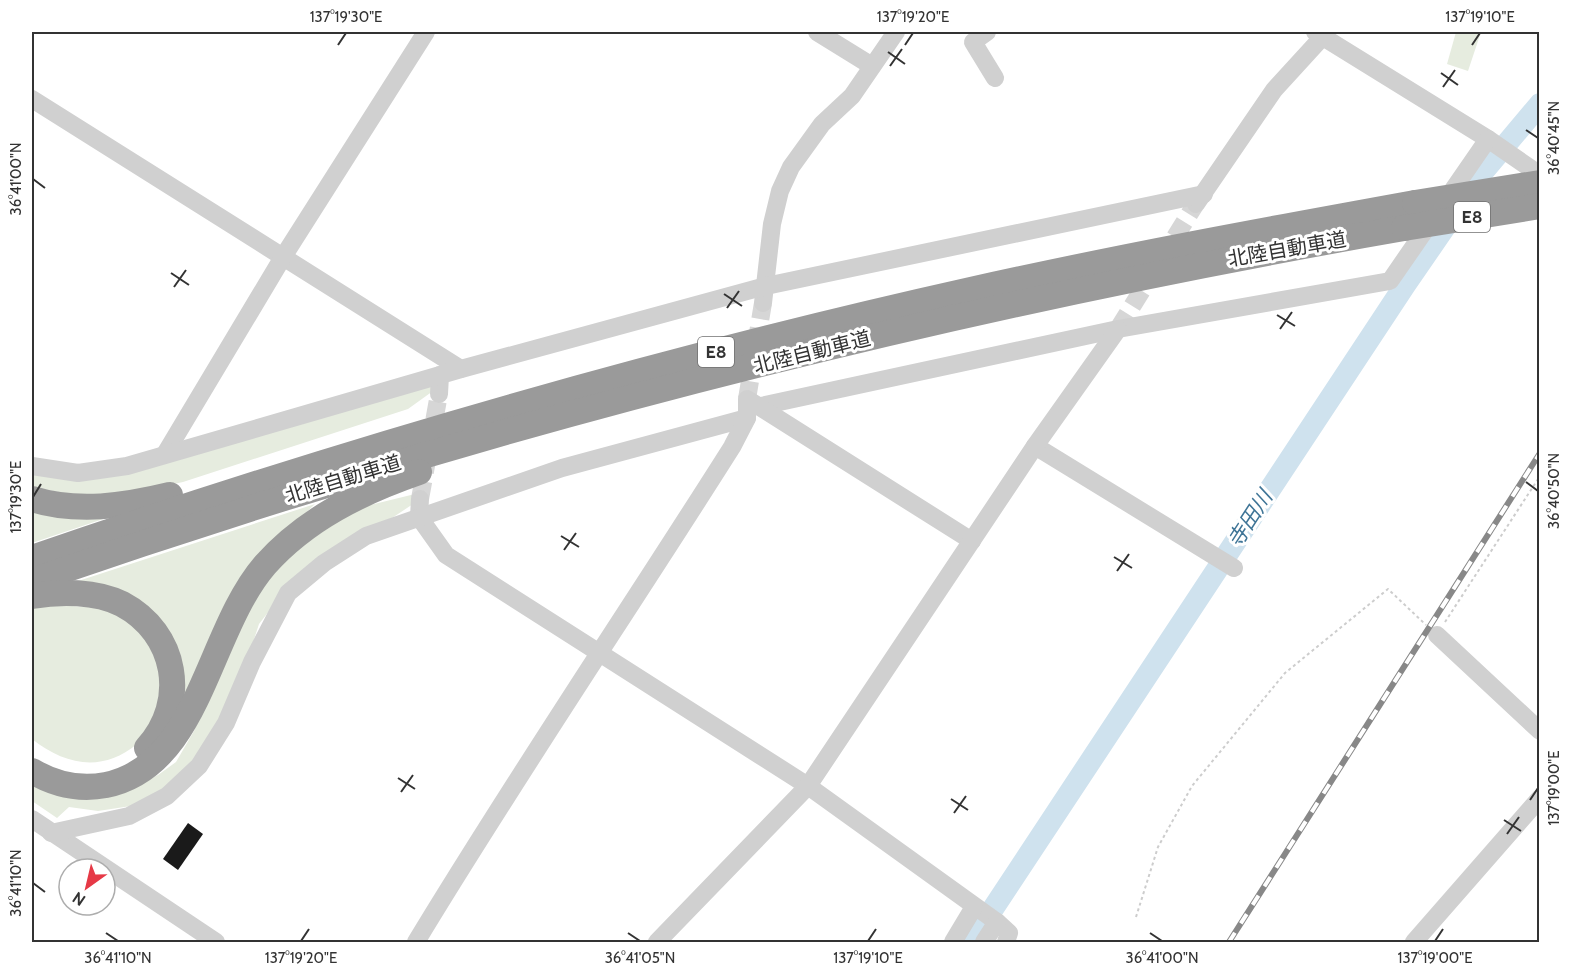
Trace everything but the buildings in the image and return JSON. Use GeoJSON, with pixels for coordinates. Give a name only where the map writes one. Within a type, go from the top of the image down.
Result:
{"type":"FeatureCollection","features":[{"type":"Feature","properties":{"kind":"highway","name":"北陸自動車道"},"geometry":{"type":"LineString","coordinates":[[32,558],[237,489],[496,411],[662,365],[970,290],[1257,232],[1539,183]]}},
{"type":"Feature","properties":{"kind":"highway","name":"北陸自動車道"},"geometry":{"type":"LineString","coordinates":[[32,581],[375,469],[672,386],[983,311],[1261,253],[1539,206]]}},
{"type":"Feature","properties":{"kind":"highway"},"geometry":{"type":"LineString","coordinates":[[32,771],[58,783],[96,787],[131,777],[158,758],[182,727],[228,624],[250,585],[283,548],[322,516],[376,488],[672,386]]}},
{"type":"Feature","properties":{"kind":"highway"},"geometry":{"type":"LineString","coordinates":[[32,499],[72,507],[138,503],[236,479],[451,419],[496,411]]}},
{"type":"Feature","properties":{"kind":"highway"},"geometry":{"type":"LineString","coordinates":[[32,596],[81,594],[122,604],[154,632],[166,649],[173,669],[174,690],[166,720],[149,747],[115,768],[95,772],[77,771],[55,766],[32,753]]}},
{"type":"Feature","properties":{"kind":"street"},"geometry":{"type":"LineString","coordinates":[[165,454],[283,256],[426,32]]}},
{"type":"Feature","properties":{"kind":"street"},"geometry":{"type":"LineString","coordinates":[[817,32],[872,66]]}},
{"type":"Feature","properties":{"kind":"street"},"geometry":{"type":"LineString","coordinates":[[764,295],[772,224],[783,183],[791,167],[822,124],[852,96],[896,32]]}},
{"type":"Feature","properties":{"kind":"street"},"geometry":{"type":"LineString","coordinates":[[32,466],[78,473],[127,466],[165,454],[439,385],[461,369],[764,295],[1199,200],[1274,90],[1322,33],[1488,139],[1539,175]]}},
{"type":"Feature","properties":{"kind":"street"},"geometry":{"type":"LineString","coordinates":[[975,35],[995,78]]}},
{"type":"Feature","properties":{"kind":"street"},"geometry":{"type":"LineString","coordinates":[[32,99],[461,369]]}},
{"type":"Feature","properties":{"kind":"street"},"geometry":{"type":"LineString","coordinates":[[761,405],[1118,329],[1390,280],[1488,139]]}},
{"type":"Feature","properties":{"kind":"street"},"geometry":{"type":"LineString","coordinates":[[657,942],[808,786],[1035,446],[1118,329]]}},
{"type":"Feature","properties":{"kind":"street"},"geometry":{"type":"LineString","coordinates":[[416,942],[498,807],[600,655],[732,447],[747,418],[747,399],[761,405],[972,541]]}},
{"type":"Feature","properties":{"kind":"street"},"geometry":{"type":"LineString","coordinates":[[51,833],[129,816],[167,796],[199,766],[226,723],[252,662],[288,594],[324,563],[366,536],[420,508],[747,418]]}},
{"type":"Feature","properties":{"kind":"street"},"geometry":{"type":"LineString","coordinates":[[1035,446],[1234,568]]}},
{"type":"Feature","properties":{"kind":"street"},"geometry":{"type":"LineString","coordinates":[[420,508],[446,555],[808,786],[997,922],[1009,933],[1006,942]]}},
{"type":"Feature","properties":{"kind":"street"},"geometry":{"type":"LineString","coordinates":[[1437,635],[1539,731]]}},
{"type":"Feature","properties":{"kind":"street"},"geometry":{"type":"LineString","coordinates":[[1414,942],[1539,798]]}},
{"type":"Feature","properties":{"kind":"street"},"geometry":{"type":"LineString","coordinates":[[32,819],[216,942]]}},
{"type":"Feature","properties":{"kind":"street"},"geometry":{"type":"LineString","coordinates":[[953,942],[974,907]]}},
{"type":"Feature","properties":{"kind":"street"},"geometry":{"type":"LineString","coordinates":[[984,942],[997,922]]}},
{"type":"Feature","properties":{"kind":"path"},"geometry":{"type":"LineString","coordinates":[[1136,917],[1158,847],[1192,786],[1285,673],[1388,589],[1437,635],[1539,476]]}},
{"type":"Feature","properties":{"kind":"shaded area"},"geometry":{"type":"Polygon","coordinates":[[[1456,32],[1481,32],[1468,71],[1447,64],[1456,32]]]}},
{"type":"Feature","properties":{"kind":"shaded area"},"geometry":{"type":"Polygon","coordinates":[[[430,382],[433,391],[408,409],[183,482],[117,496],[85,497],[32,487],[32,470],[52,478],[430,382]]]}},
{"type":"Feature","properties":{"kind":"shaded area"},"geometry":{"type":"Polygon","coordinates":[[[415,494],[413,504],[287,588],[259,624],[231,710],[185,777],[131,806],[98,811],[69,807],[57,818],[32,801],[32,778],[125,790],[158,775],[176,762],[194,731],[258,591],[297,549],[358,508],[415,494]]]}},
{"type":"Feature","properties":{"kind":"shaded area"},"geometry":{"type":"Polygon","coordinates":[[[315,504],[276,541],[179,718],[182,694],[181,673],[168,629],[72,583],[315,504]]]}},
{"type":"Feature","properties":{"kind":"shaded area"},"geometry":{"type":"Polygon","coordinates":[[[32,507],[112,516],[32,543],[32,507]]]}},
{"type":"Feature","properties":{"kind":"shaded area"},"geometry":{"type":"Polygon","coordinates":[[[40,604],[119,609],[159,650],[166,702],[145,735],[124,753],[97,762],[70,760],[57,755],[32,739],[32,606],[40,604]]]}},
{"type":"Feature","properties":{"kind":"waterway","name":"寺田川"},"geometry":{"type":"LineString","coordinates":[[971,942],[1405,285],[1482,173],[1540,104]]}},
{"type":"Feature","properties":{"kind":"tunnel"},"geometry":{"type":"LineString","coordinates":[[1118,329],[1195,205]]}},
{"type":"Feature","properties":{"kind":"tunnel"},"geometry":{"type":"LineString","coordinates":[[747,399],[763,303]]}},
{"type":"Feature","properties":{"kind":"tunnel"},"geometry":{"type":"LineString","coordinates":[[420,499],[439,394]]}},
{"type":"Feature","properties":{"kind":"railway"},"geometry":{"type":"LineString","coordinates":[[1229,942],[1540,453]]}}]}
